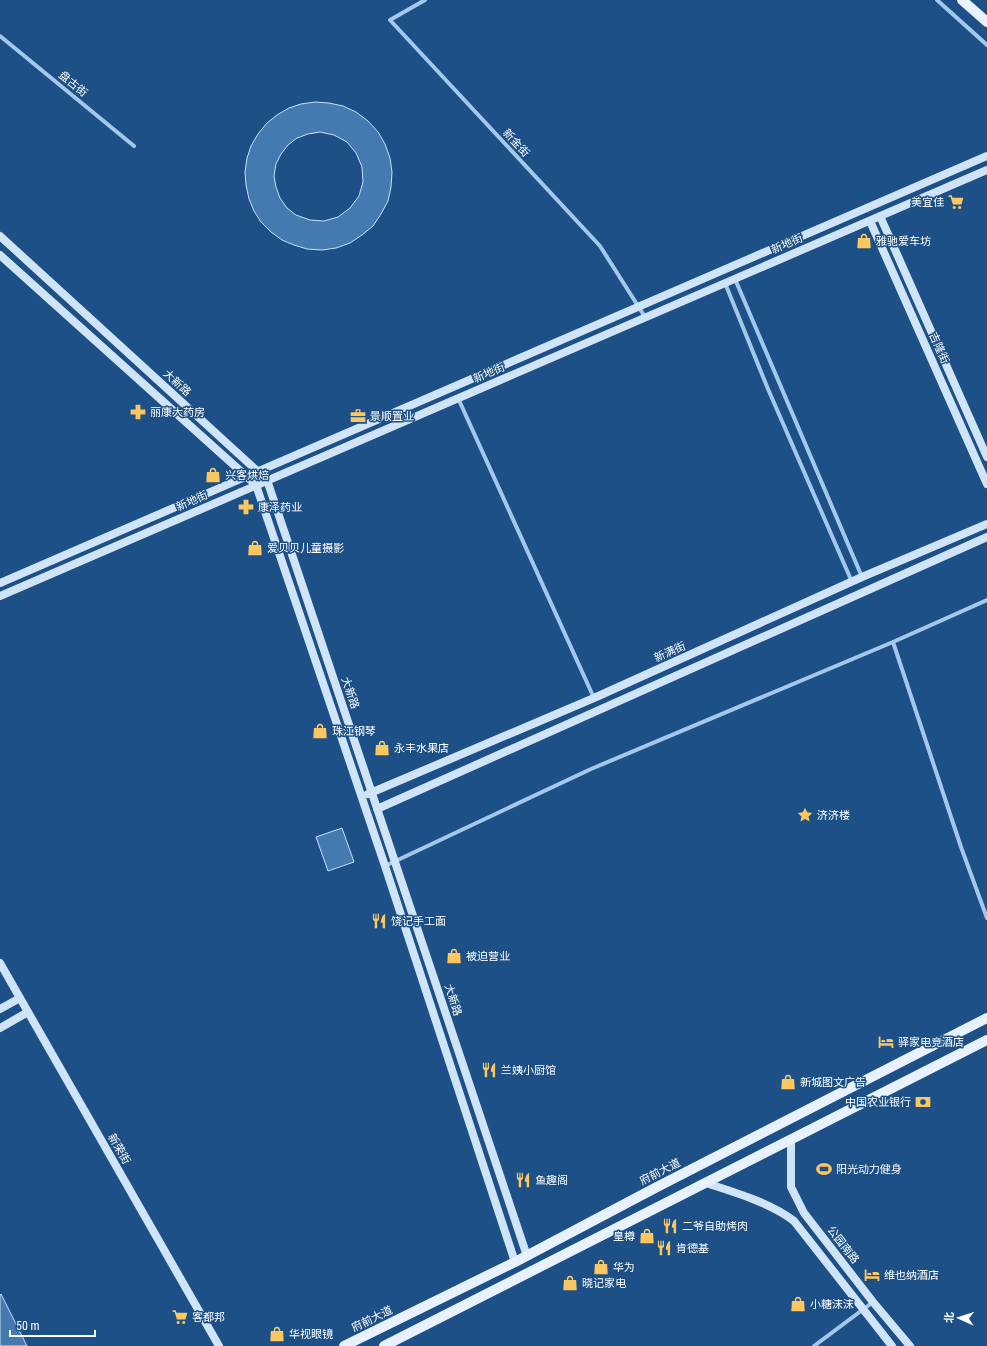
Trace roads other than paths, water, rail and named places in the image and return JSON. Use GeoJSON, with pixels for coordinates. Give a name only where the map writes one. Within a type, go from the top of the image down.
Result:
{"type":"FeatureCollection","features":[{"type":"Feature","properties":{"kind":"main road"},"geometry":{"type":"LineString","coordinates":[[962,0],[987,22]]}},
{"type":"Feature","properties":{"kind":"main road","name":"府前大道"},"geometry":{"type":"LineString","coordinates":[[344,1346],[527,1256],[662,1184],[987,1018]]}},
{"type":"Feature","properties":{"kind":"main road"},"geometry":{"type":"LineString","coordinates":[[384,1346],[987,1040]]}},
{"type":"Feature","properties":{"kind":"street","name":"新金街"},"geometry":{"type":"LineString","coordinates":[[426,0],[390,20],[600,246],[645,317]]}},
{"type":"Feature","properties":{"kind":"street"},"geometry":{"type":"LineString","coordinates":[[936,0],[987,45]]}},
{"type":"Feature","properties":{"kind":"street","name":"盘古街"},"geometry":{"type":"LineString","coordinates":[[0,36],[134,146]]}},
{"type":"Feature","properties":{"kind":"street","name":"新地街"},"geometry":{"type":"LineString","coordinates":[[0,583],[987,156]]}},
{"type":"Feature","properties":{"kind":"street","name":"新地街"},"geometry":{"type":"LineString","coordinates":[[0,596],[987,170]]}},
{"type":"Feature","properties":{"kind":"street","name":"吉隆街"},"geometry":{"type":"LineString","coordinates":[[880,216],[987,457]]}},
{"type":"Feature","properties":{"kind":"street","name":"吉隆街"},"geometry":{"type":"LineString","coordinates":[[870,221],[987,484]]}},
{"type":"Feature","properties":{"kind":"street","name":"大新路"},"geometry":{"type":"LineString","coordinates":[[0,236],[267,480],[527,1256]]}},
{"type":"Feature","properties":{"kind":"street","name":"大新路"},"geometry":{"type":"LineString","coordinates":[[0,255],[256,485],[362,797],[515,1262]]}},
{"type":"Feature","properties":{"kind":"street"},"geometry":{"type":"LineString","coordinates":[[734,279],[862,577]]}},
{"type":"Feature","properties":{"kind":"street"},"geometry":{"type":"LineString","coordinates":[[724,283],[768,389],[852,582]]}},
{"type":"Feature","properties":{"kind":"street"},"geometry":{"type":"LineString","coordinates":[[458,398],[594,698]]}},
{"type":"Feature","properties":{"kind":"street","name":"新满街"},"geometry":{"type":"LineString","coordinates":[[362,797],[594,698],[862,577],[987,524]]}},
{"type":"Feature","properties":{"kind":"street"},"geometry":{"type":"LineString","coordinates":[[378,809],[987,537]]}},
{"type":"Feature","properties":{"kind":"street"},"geometry":{"type":"LineString","coordinates":[[384,866],[591,769],[893,642],[987,600]]}},
{"type":"Feature","properties":{"kind":"street"},"geometry":{"type":"LineString","coordinates":[[893,642],[961,847],[987,918]]}},
{"type":"Feature","properties":{"kind":"street","name":"新荣街"},"geometry":{"type":"LineString","coordinates":[[0,963],[219,1346]]}},
{"type":"Feature","properties":{"kind":"street"},"geometry":{"type":"LineString","coordinates":[[0,1009],[20,998]]}},
{"type":"Feature","properties":{"kind":"street"},"geometry":{"type":"LineString","coordinates":[[0,1028],[28,1012]]}},
{"type":"Feature","properties":{"kind":"street","name":"公园南路"},"geometry":{"type":"LineString","coordinates":[[791,1140],[791,1188],[804,1213],[873,1302],[910,1346]]}},
{"type":"Feature","properties":{"kind":"street"},"geometry":{"type":"LineString","coordinates":[[706,1183],[739,1193],[786,1214],[794,1221],[862,1310],[892,1346]]}},
{"type":"Feature","properties":{"kind":"street"},"geometry":{"type":"LineString","coordinates":[[814,1346],[873,1302]]}},
{"type":"Feature","properties":{"kind":"place","name":"美宜佳"},"geometry":{"type":"Point","coordinates":[956,202]}},
{"type":"Feature","properties":{"kind":"place","name":"雅驰爱车坊"},"geometry":{"type":"Point","coordinates":[864,241]}},
{"type":"Feature","properties":{"kind":"place","name":"丽康大药房"},"geometry":{"type":"Point","coordinates":[138,412]}},
{"type":"Feature","properties":{"kind":"place","name":"景顺置业"},"geometry":{"type":"Point","coordinates":[358,416]}},
{"type":"Feature","properties":{"kind":"place","name":"兴客烘焙"},"geometry":{"type":"Point","coordinates":[213,475]}},
{"type":"Feature","properties":{"kind":"place","name":"康泽药业"},"geometry":{"type":"Point","coordinates":[246,507]}},
{"type":"Feature","properties":{"kind":"place","name":"爱贝贝儿童摄影"},"geometry":{"type":"Point","coordinates":[255,548]}},
{"type":"Feature","properties":{"kind":"place","name":"珠江钢琴"},"geometry":{"type":"Point","coordinates":[320,731]}},
{"type":"Feature","properties":{"kind":"place","name":"永丰水果店"},"geometry":{"type":"Point","coordinates":[382,748]}},
{"type":"Feature","properties":{"kind":"place","name":"济济楼"},"geometry":{"type":"Point","coordinates":[805,815]}},
{"type":"Feature","properties":{"kind":"place","name":"饶记手工面"},"geometry":{"type":"Point","coordinates":[379,921]}},
{"type":"Feature","properties":{"kind":"place","name":"被迫营业"},"geometry":{"type":"Point","coordinates":[454,956]}},
{"type":"Feature","properties":{"kind":"place","name":"驿家电竞酒店"},"geometry":{"type":"Point","coordinates":[886,1042]}},
{"type":"Feature","properties":{"kind":"place","name":"兰姨小厨馆"},"geometry":{"type":"Point","coordinates":[489,1070]}},
{"type":"Feature","properties":{"kind":"place","name":"新城图文广告"},"geometry":{"type":"Point","coordinates":[788,1082]}},
{"type":"Feature","properties":{"kind":"place","name":"中国农业银行"},"geometry":{"type":"Point","coordinates":[923,1102]}},
{"type":"Feature","properties":{"kind":"place","name":"阳光动力健身"},"geometry":{"type":"Point","coordinates":[824,1169]}},
{"type":"Feature","properties":{"kind":"place","name":"鱼趣阁"},"geometry":{"type":"Point","coordinates":[523,1180]}},
{"type":"Feature","properties":{"kind":"place","name":"二爷自助烤肉"},"geometry":{"type":"Point","coordinates":[670,1226]}},
{"type":"Feature","properties":{"kind":"place","name":"皇樽"},"geometry":{"type":"Point","coordinates":[647,1236]}},
{"type":"Feature","properties":{"kind":"place","name":"肯德基"},"geometry":{"type":"Point","coordinates":[664,1248]}},
{"type":"Feature","properties":{"kind":"place","name":"华为"},"geometry":{"type":"Point","coordinates":[601,1267]}},
{"type":"Feature","properties":{"kind":"place","name":"维也纳酒店"},"geometry":{"type":"Point","coordinates":[872,1275]}},
{"type":"Feature","properties":{"kind":"place","name":"晓记家电"},"geometry":{"type":"Point","coordinates":[570,1283]}},
{"type":"Feature","properties":{"kind":"place","name":"小糖沫沫"},"geometry":{"type":"Point","coordinates":[798,1304]}},
{"type":"Feature","properties":{"kind":"place","name":"客都邦"},"geometry":{"type":"Point","coordinates":[180,1317]}},
{"type":"Feature","properties":{"kind":"place","name":"华视眼镜"},"geometry":{"type":"Point","coordinates":[277,1334]}}]}
